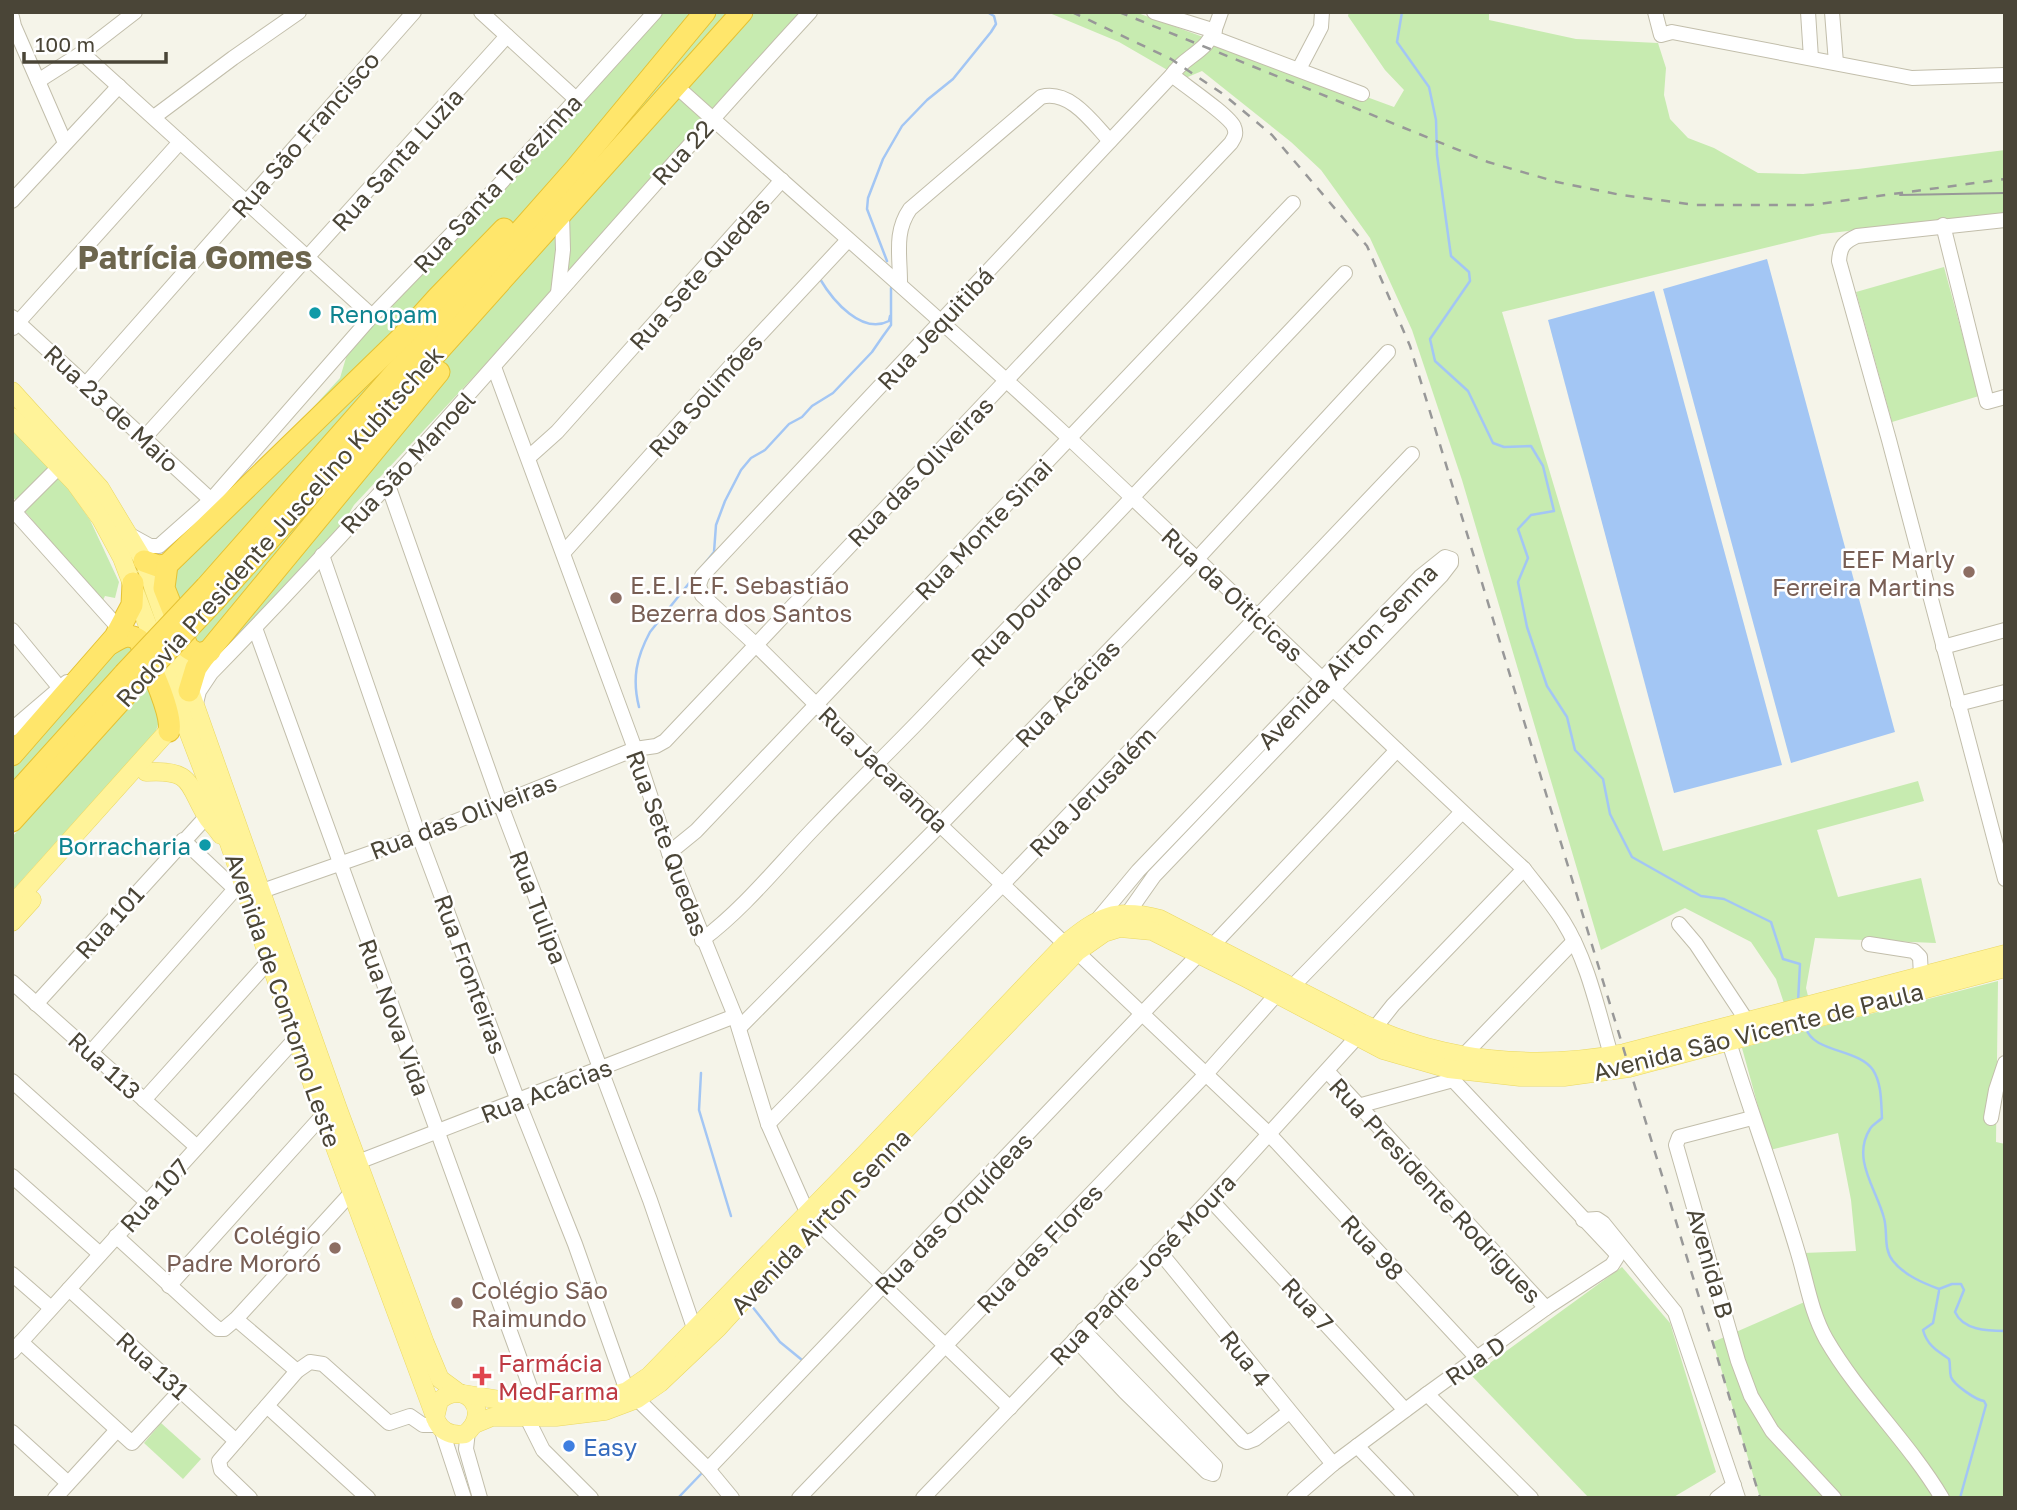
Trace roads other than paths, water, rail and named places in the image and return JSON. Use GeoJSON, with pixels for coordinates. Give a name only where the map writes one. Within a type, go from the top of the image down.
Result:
{"type":"FeatureCollection","features":[{"type":"Feature","properties":{"kind":"highway","name":"Rodovia Presidente Juscelino Kubitschek"},"geometry":{"type":"LineString","coordinates":[[211,593],[575,169],[705,12]]}},
{"type":"Feature","properties":{"kind":"highway","name":"Rodovia Presidente Juscelino Kubitschek"},"geometry":{"type":"LineString","coordinates":[[12,799],[211,593],[532,247],[742,12]]}},
{"type":"Feature","properties":{"kind":"highway"},"geometry":{"type":"LineString","coordinates":[[144,561],[158,566],[167,565],[402,337],[507,227],[541,195],[575,169]]}},
{"type":"Feature","properties":{"kind":"highway"},"geometry":{"type":"LineString","coordinates":[[189,691],[197,668],[210,651],[494,305],[532,247]]}},
{"type":"Feature","properties":{"kind":"highway"},"geometry":{"type":"LineString","coordinates":[[167,565],[164,588],[188,648],[198,654],[210,651]]}},
{"type":"Feature","properties":{"kind":"highway"},"geometry":{"type":"LineString","coordinates":[[12,755],[114,638],[132,605],[133,583]]}},
{"type":"Feature","properties":{"kind":"highway"},"geometry":{"type":"LineString","coordinates":[[114,638],[130,635],[139,640],[170,720],[169,731]]}},
{"type":"Feature","properties":{"kind":"highway","name":"Rodovia Presidente Juscelino Kubitschek"},"geometry":{"type":"LineString","coordinates":[[12,821],[129,680]]}},
{"type":"Feature","properties":{"kind":"main road"},"geometry":{"type":"LineString","coordinates":[[12,391],[100,488],[130,535],[144,561],[189,691],[189,713],[169,731],[142,769],[12,922]]}},
{"type":"Feature","properties":{"kind":"main road","name":"Avenida de Contorno Leste"},"geometry":{"type":"LineString","coordinates":[[12,417],[59,467],[101,519],[133,583],[189,713],[269,961],[438,1424]]}},
{"type":"Feature","properties":{"kind":"main road","name":"Avenida de Contorno Leste"},"geometry":{"type":"LineString","coordinates":[[189,713],[207,804],[230,846],[248,890],[287,968],[440,1379],[461,1394]]}},
{"type":"Feature","properties":{"kind":"main road"},"geometry":{"type":"LineString","coordinates":[[142,769],[181,776],[207,804]]}},
{"type":"Feature","properties":{"kind":"main road"},"geometry":{"type":"LineString","coordinates":[[12,905],[142,769]]}},
{"type":"Feature","properties":{"kind":"main road","name":"Avenida Airton Senna"},"geometry":{"type":"LineString","coordinates":[[632,1395],[694,1328],[813,1217],[1098,919],[1124,920]]}},
{"type":"Feature","properties":{"kind":"main road","name":"Avenida São Vicente de Paula"},"geometry":{"type":"LineString","coordinates":[[1124,920],[1206,950],[1249,972],[1293,986],[1374,1029],[1463,1056],[1519,1063],[1559,1061],[1611,1055],[1747,1021],[1786,1019]]}},
{"type":"Feature","properties":{"kind":"main road","name":"Avenida Airton Senna"},"geometry":{"type":"LineString","coordinates":[[1071,948],[1104,933],[1124,920]]}},
{"type":"Feature","properties":{"kind":"main road","name":"Avenida São Vicente de Paula"},"geometry":{"type":"LineString","coordinates":[[1898,989],[1921,975],[2005,954]]}},
{"type":"Feature","properties":{"kind":"main road","name":"Avenida São Vicente de Paula"},"geometry":{"type":"LineString","coordinates":[[1249,972],[1276,995],[1357,1037],[1383,1050],[1451,1074],[1564,1077],[1629,1069],[1729,1042],[1786,1019],[1898,989],[2005,968]]}},
{"type":"Feature","properties":{"kind":"main road","name":"Avenida Airton Senna"},"geometry":{"type":"LineString","coordinates":[[461,1394],[532,1412],[569,1416],[605,1411],[678,1368],[780,1259],[813,1217]]}},
{"type":"Feature","properties":{"kind":"main road"},"geometry":{"type":"LineString","coordinates":[[461,1394],[470,1398],[477,1410],[472,1428],[455,1435],[438,1424],[439,1401],[444,1397],[461,1394]]}},
{"type":"Feature","properties":{"kind":"main road","name":"Avenida Airton Senna"},"geometry":{"type":"LineString","coordinates":[[472,1428],[492,1417],[532,1412]]}},
{"type":"Feature","properties":{"kind":"street"},"geometry":{"type":"LineString","coordinates":[[37,80],[82,53],[135,12]]}},
{"type":"Feature","properties":{"kind":"street"},"geometry":{"type":"LineString","coordinates":[[154,117],[299,12]]}},
{"type":"Feature","properties":{"kind":"street","name":"Rua São Francisco"},"geometry":{"type":"LineString","coordinates":[[86,384],[414,12]]}},
{"type":"Feature","properties":{"kind":"street"},"geometry":{"type":"LineString","coordinates":[[481,12],[576,99]]}},
{"type":"Feature","properties":{"kind":"street","name":"Rua Santa Terezinha"},"geometry":{"type":"LineString","coordinates":[[211,500],[372,316],[498,186],[654,12]]}},
{"type":"Feature","properties":{"kind":"street","name":"Rua 22"},"geometry":{"type":"LineString","coordinates":[[558,295],[712,118],[810,12]]}},
{"type":"Feature","properties":{"kind":"street"},"geometry":{"type":"LineString","coordinates":[[1154,12],[1362,94]]}},
{"type":"Feature","properties":{"kind":"street"},"geometry":{"type":"LineString","coordinates":[[1213,34],[1221,12]]}},
{"type":"Feature","properties":{"kind":"street"},"geometry":{"type":"LineString","coordinates":[[1299,69],[1321,27],[1322,12]]}},
{"type":"Feature","properties":{"kind":"street"},"geometry":{"type":"LineString","coordinates":[[1654,12],[1661,35],[1672,32],[1912,78],[2005,75]]}},
{"type":"Feature","properties":{"kind":"street"},"geometry":{"type":"LineString","coordinates":[[1808,12],[1811,58]]}},
{"type":"Feature","properties":{"kind":"street"},"geometry":{"type":"LineString","coordinates":[[1832,12],[1836,63]]}},
{"type":"Feature","properties":{"kind":"street"},"geometry":{"type":"LineString","coordinates":[[12,17],[65,144]]}},
{"type":"Feature","properties":{"kind":"street","name":"Rua Jequitibá"},"geometry":{"type":"LineString","coordinates":[[702,595],[699,585],[702,576],[1176,70],[1204,46],[1213,34]]}},
{"type":"Feature","properties":{"kind":"street","name":"Rua Santa Luzia"},"geometry":{"type":"LineString","coordinates":[[145,438],[507,36]]}},
{"type":"Feature","properties":{"kind":"street"},"geometry":{"type":"LineString","coordinates":[[82,53],[372,316]]}},
{"type":"Feature","properties":{"kind":"street","name":"Rua das Oliveiras"},"geometry":{"type":"LineString","coordinates":[[248,890],[419,836],[635,749],[656,746],[665,741],[1200,176],[1235,135],[1229,120],[1176,70]]}},
{"type":"Feature","properties":{"kind":"street"},"geometry":{"type":"LineString","coordinates":[[12,201],[119,86]]}},
{"type":"Feature","properties":{"kind":"street","name":"Rua da Oiticicas"},"geometry":{"type":"LineString","coordinates":[[676,86],[848,240],[900,282],[940,322],[1069,438],[1524,869],[1551,903],[1574,941],[1594,994],[1611,1055]]}},
{"type":"Feature","properties":{"kind":"street"},"geometry":{"type":"LineString","coordinates":[[900,282],[898,234],[901,222],[910,209],[1041,97],[1050,95],[1071,103],[1110,141]]}},
{"type":"Feature","properties":{"kind":"street"},"geometry":{"type":"LineString","coordinates":[[14,323],[180,142]]}},
{"type":"Feature","properties":{"kind":"street","name":"Rua Sete Quedas"},"geometry":{"type":"LineString","coordinates":[[529,457],[557,432],[782,180]]}},
{"type":"Feature","properties":{"kind":"street","name":"Rua Monte Sinai"},"geometry":{"type":"LineString","coordinates":[[669,853],[696,831],[1293,203]]}},
{"type":"Feature","properties":{"kind":"street"},"geometry":{"type":"LineString","coordinates":[[558,295],[563,250],[562,214]]}},
{"type":"Feature","properties":{"kind":"street"},"geometry":{"type":"LineString","coordinates":[[2005,220],[1857,236],[1845,241],[1840,248],[1839,261],[2005,879]]}},
{"type":"Feature","properties":{"kind":"street"},"geometry":{"type":"LineString","coordinates":[[1943,225],[1987,402],[2005,397]]}},
{"type":"Feature","properties":{"kind":"street","name":"Rua Solimões"},"geometry":{"type":"LineString","coordinates":[[564,552],[848,240]]}},
{"type":"Feature","properties":{"kind":"street","name":"Rua Dourado"},"geometry":{"type":"LineString","coordinates":[[702,940],[718,928],[765,881],[818,823],[877,765],[1345,272]]}},
{"type":"Feature","properties":{"kind":"street","name":"Rua São Manoel"},"geometry":{"type":"LineString","coordinates":[[189,713],[204,682],[388,485],[558,295]]}},
{"type":"Feature","properties":{"kind":"street","name":"Rua 23 de Maio"},"geometry":{"type":"LineString","coordinates":[[14,323],[86,384],[211,500]]}},
{"type":"Feature","properties":{"kind":"street","name":"Rua Acácias"},"geometry":{"type":"LineString","coordinates":[[358,1162],[737,1022],[941,824],[1196,560],[1388,352]]}},
{"type":"Feature","properties":{"kind":"street","name":"Rua Sete Quedas"},"geometry":{"type":"LineString","coordinates":[[494,366],[635,749],[669,853],[737,1022],[768,1124],[813,1217]]}},
{"type":"Feature","properties":{"kind":"street","name":"Rua Jerusalém"},"geometry":{"type":"LineString","coordinates":[[768,1124],[1002,885],[1412,454]]}},
{"type":"Feature","properties":{"kind":"street"},"geometry":{"type":"LineString","coordinates":[[59,467],[13,512],[116,625],[114,638]]}},
{"type":"Feature","properties":{"kind":"street","name":"Rua Tulipa"},"geometry":{"type":"LineString","coordinates":[[388,485],[500,803],[650,1200],[694,1328]]}},
{"type":"Feature","properties":{"kind":"street"},"geometry":{"type":"LineString","coordinates":[[130,535],[150,546],[159,546],[211,500]]}},
{"type":"Feature","properties":{"kind":"street","name":"Rua Fronteiras"},"geometry":{"type":"LineString","coordinates":[[322,555],[419,836],[632,1395]]}},
{"type":"Feature","properties":{"kind":"street","name":"Avenida Airton Senna"},"geometry":{"type":"LineString","coordinates":[[1098,919],[1138,871],[1228,788],[1328,684],[1441,576],[1451,559],[1439,560],[1420,577],[1328,684]]}},
{"type":"Feature","properties":{"kind":"street","name":"Rua Jacaranda"},"geometry":{"type":"LineString","coordinates":[[702,595],[1002,885],[1143,1014],[1269,1135]]}},
{"type":"Feature","properties":{"kind":"street","name":"Rua Nova Vida"},"geometry":{"type":"LineString","coordinates":[[255,628],[437,1132],[543,1450],[591,1498]]}},
{"type":"Feature","properties":{"kind":"street"},"geometry":{"type":"LineString","coordinates":[[12,630],[59,687]]}},
{"type":"Feature","properties":{"kind":"street"},"geometry":{"type":"LineString","coordinates":[[1943,647],[2005,630]]}},
{"type":"Feature","properties":{"kind":"street"},"geometry":{"type":"LineString","coordinates":[[12,729],[59,687],[91,665]]}},
{"type":"Feature","properties":{"kind":"street"},"geometry":{"type":"LineString","coordinates":[[1958,704],[2005,692]]}},
{"type":"Feature","properties":{"kind":"street","name":"Rua das Orquídeas"},"geometry":{"type":"LineString","coordinates":[[708,1469],[1397,750]]}},
{"type":"Feature","properties":{"kind":"street","name":"Avenida Airton Senna"},"geometry":{"type":"LineString","coordinates":[[1124,920],[1154,876],[1228,788]]}},
{"type":"Feature","properties":{"kind":"street","name":"Rua 101"},"geometry":{"type":"LineString","coordinates":[[36,1003],[183,841],[207,804]]}},
{"type":"Feature","properties":{"kind":"street"},"geometry":{"type":"LineString","coordinates":[[1293,986],[1462,812]]}},
{"type":"Feature","properties":{"kind":"street"},"geometry":{"type":"LineString","coordinates":[[91,1052],[248,890],[183,841]]}},
{"type":"Feature","properties":{"kind":"street"},"geometry":{"type":"LineString","coordinates":[[1374,1029],[1393,1005],[1524,869]]}},
{"type":"Feature","properties":{"kind":"street"},"geometry":{"type":"LineString","coordinates":[[1679,924],[1696,944],[1747,1021]]}},
{"type":"Feature","properties":{"kind":"street"},"geometry":{"type":"LineString","coordinates":[[1463,1056],[1574,941]]}},
{"type":"Feature","properties":{"kind":"street"},"geometry":{"type":"LineString","coordinates":[[1869,944],[1914,951],[1920,957],[1921,975]]}},
{"type":"Feature","properties":{"kind":"street"},"geometry":{"type":"LineString","coordinates":[[144,1100],[269,961]]}},
{"type":"Feature","properties":{"kind":"street","name":"Rua 113"},"geometry":{"type":"LineString","coordinates":[[12,982],[197,1147]]}},
{"type":"Feature","properties":{"kind":"street","name":"Rua das Flores"},"geometry":{"type":"LineString","coordinates":[[799,1498],[1206,1074],[1276,995]]}},
{"type":"Feature","properties":{"kind":"street","name":"Rua Padre José Moura"},"geometry":{"type":"LineString","coordinates":[[923,1498],[1210,1199],[1357,1037]]}},
{"type":"Feature","properties":{"kind":"street","name":"Rua 107"},"geometry":{"type":"LineString","coordinates":[[17,1347],[296,1038]]}},
{"type":"Feature","properties":{"kind":"street"},"geometry":{"type":"LineString","coordinates":[[1729,1042],[1798,1254],[1815,1316],[1826,1338],[1865,1394],[1916,1458],[1942,1498]]}},
{"type":"Feature","properties":{"kind":"street"},"geometry":{"type":"LineString","coordinates":[[1991,1118],[2005,1063]]}},
{"type":"Feature","properties":{"kind":"street","name":"Rua Presidente Rodrigues"},"geometry":{"type":"LineString","coordinates":[[1327,1071],[1546,1308]]}},
{"type":"Feature","properties":{"kind":"street"},"geometry":{"type":"LineString","coordinates":[[1358,1106],[1451,1074],[1583,1220],[1597,1219],[1604,1223],[1675,1312],[1736,1491],[1717,1498]]}},
{"type":"Feature","properties":{"kind":"street"},"geometry":{"type":"LineString","coordinates":[[12,1081],[148,1203]]}},
{"type":"Feature","properties":{"kind":"street"},"geometry":{"type":"LineString","coordinates":[[169,1286],[323,1115]]}},
{"type":"Feature","properties":{"kind":"street","name":"Avenida B"},"geometry":{"type":"LineString","coordinates":[[1752,1118],[1679,1137],[1676,1145],[1738,1360],[1751,1396],[1772,1431],[1834,1498]]}},
{"type":"Feature","properties":{"kind":"street","name":"Rua 98"},"geometry":{"type":"LineString","coordinates":[[1269,1135],[1478,1359]]}},
{"type":"Feature","properties":{"kind":"street"},"geometry":{"type":"LineString","coordinates":[[12,1176],[100,1254]]}},
{"type":"Feature","properties":{"kind":"street"},"geometry":{"type":"LineString","coordinates":[[116,1236],[212,1324],[218,1329],[224,1329],[352,1192]]}},
{"type":"Feature","properties":{"kind":"street","name":"Rua 7"},"geometry":{"type":"LineString","coordinates":[[1210,1199],[1405,1410]]}},
{"type":"Feature","properties":{"kind":"street"},"geometry":{"type":"LineString","coordinates":[[813,1217],[1010,1408]]}},
{"type":"Feature","properties":{"kind":"street","name":"Rua D"},"geometry":{"type":"LineString","coordinates":[[1294,1498],[1333,1464],[1405,1410],[1546,1308],[1612,1265],[1617,1257],[1615,1251],[1583,1220]]}},
{"type":"Feature","properties":{"kind":"street","name":"Rua 4"},"geometry":{"type":"LineString","coordinates":[[1159,1251],[1333,1464]]}},
{"type":"Feature","properties":{"kind":"street"},"geometry":{"type":"LineString","coordinates":[[12,1274],[51,1308]]}},
{"type":"Feature","properties":{"kind":"street","name":"Rua 131"},"geometry":{"type":"LineString","coordinates":[[69,1289],[236,1441]]}},
{"type":"Feature","properties":{"kind":"street"},"geometry":{"type":"LineString","coordinates":[[1111,1300],[1247,1442],[1289,1412]]}},
{"type":"Feature","properties":{"kind":"street"},"geometry":{"type":"LineString","coordinates":[[236,1319],[297,1371]]}},
{"type":"Feature","properties":{"kind":"street"},"geometry":{"type":"LineString","coordinates":[[1079,1335],[1178,1437]]}},
{"type":"Feature","properties":{"kind":"street"},"geometry":{"type":"LineString","coordinates":[[17,1347],[132,1443],[181,1390]]}},
{"type":"Feature","properties":{"kind":"street"},"geometry":{"type":"LineString","coordinates":[[250,1498],[221,1470],[219,1461],[297,1371],[310,1362],[323,1364],[389,1423],[406,1416],[427,1426],[438,1424]]}},
{"type":"Feature","properties":{"kind":"street"},"geometry":{"type":"LineString","coordinates":[[1427,1394],[1531,1498]]}},
{"type":"Feature","properties":{"kind":"street"},"geometry":{"type":"LineString","coordinates":[[632,1395],[708,1469],[732,1498]]}},
{"type":"Feature","properties":{"kind":"street"},"geometry":{"type":"LineString","coordinates":[[267,1406],[368,1498]]}},
{"type":"Feature","properties":{"kind":"street","name":"Avenida de Contorno Leste"},"geometry":{"type":"LineString","coordinates":[[438,1424],[464,1498]]}},
{"type":"Feature","properties":{"kind":"street"},"geometry":{"type":"LineString","coordinates":[[472,1428],[466,1449],[480,1498]]}},
{"type":"Feature","properties":{"kind":"street"},"geometry":{"type":"LineString","coordinates":[[12,1432],[61,1493],[117,1430]]}},
{"type":"Feature","properties":{"kind":"street"},"geometry":{"type":"LineString","coordinates":[[1357,1446],[1406,1498]]}},
{"type":"Feature","properties":{"kind":"water"},"geometry":{"type":"Polygon","coordinates":[[[1767,259],[1895,732],[1791,763],[1663,289],[1767,259]]]}},
{"type":"Feature","properties":{"kind":"water"},"geometry":{"type":"Polygon","coordinates":[[[1654,291],[1782,765],[1674,793],[1548,320],[1654,291]]]}},
{"type":"Feature","properties":{"kind":"waterway"},"geometry":{"type":"LineString","coordinates":[[887,261],[867,209],[868,198],[883,159],[902,126],[927,100],[953,79],[991,32],[996,24],[994,16],[987,12]]}},
{"type":"Feature","properties":{"kind":"waterway"},"geometry":{"type":"LineString","coordinates":[[1402,12],[1397,42],[1429,87],[1436,120],[1437,155],[1451,256],[1469,272],[1470,281],[1430,339],[1435,361],[1468,391],[1493,443],[1504,447],[1531,446],[1543,466],[1554,511],[1531,515],[1518,529],[1528,558],[1518,582],[1527,627],[1547,686],[1567,717],[1575,750],[1603,779],[1610,814],[1632,857],[1701,896],[1724,899],[1771,922],[1783,959],[1800,964],[1798,1002]]}},
{"type":"Feature","properties":{"kind":"waterway"},"geometry":{"type":"LineString","coordinates":[[820,279],[840,306],[859,320],[879,324],[889,321],[890,316]]}},
{"type":"Feature","properties":{"kind":"waterway"},"geometry":{"type":"LineString","coordinates":[[639,707],[636,678],[645,642],[650,632],[714,552],[716,525],[741,470],[751,458],[765,450],[789,424],[833,393],[872,352],[891,325],[891,288]]}},
{"type":"Feature","properties":{"kind":"waterway"},"geometry":{"type":"LineString","coordinates":[[1806,1028],[1817,1042],[1866,1063],[1876,1075],[1882,1118],[1872,1126],[1865,1140],[1864,1163],[1881,1207],[1887,1246],[1893,1261],[1908,1274],[1939,1289],[1961,1284],[1964,1290],[1955,1312],[1959,1318],[1976,1328],[2005,1331]]}},
{"type":"Feature","properties":{"kind":"waterway"},"geometry":{"type":"LineString","coordinates":[[701,1073],[699,1110],[731,1216]]}},
{"type":"Feature","properties":{"kind":"waterway"},"geometry":{"type":"LineString","coordinates":[[1939,1291],[1933,1323],[1923,1330],[1927,1340],[1949,1359],[1953,1380],[1986,1405],[1960,1498]]}},
{"type":"Feature","properties":{"kind":"waterway"},"geometry":{"type":"LineString","coordinates":[[751,1305],[780,1342],[802,1360]]}},
{"type":"Feature","properties":{"kind":"waterway"},"geometry":{"type":"LineString","coordinates":[[678,1498],[701,1474]]}},
{"type":"Feature","properties":{"kind":"tram line"},"geometry":{"type":"LineString","coordinates":[[1900,195],[2005,193]]}},
{"type":"Feature","properties":{"kind":"railway"},"geometry":{"type":"LineString","coordinates":[[1072,12],[1171,59],[1223,94],[1272,135],[1367,246],[1410,346],[1760,1498]]}},
{"type":"Feature","properties":{"kind":"railway"},"geometry":{"type":"LineString","coordinates":[[1119,12],[1488,162],[1557,182],[1621,195],[1696,205],[1811,205],[2005,179]]}},
{"type":"Feature","properties":{"kind":"place","name":"Renopam"},"geometry":{"type":"Point","coordinates":[315,313]}},
{"type":"Feature","properties":{"kind":"place","name":"EEF Marly Ferreira Martins"},"geometry":{"type":"Point","coordinates":[1969,572]}},
{"type":"Feature","properties":{"kind":"place","name":"E.E.I.E.F. Sebastião Bezerra dos Santos"},"geometry":{"type":"Point","coordinates":[616,598]}},
{"type":"Feature","properties":{"kind":"place","name":"Borracharia"},"geometry":{"type":"Point","coordinates":[205,845]}},
{"type":"Feature","properties":{"kind":"place","name":"Colégio Padre Mororó"},"geometry":{"type":"Point","coordinates":[335,1248]}},
{"type":"Feature","properties":{"kind":"place","name":"Colégio São Raimundo"},"geometry":{"type":"Point","coordinates":[457,1303]}},
{"type":"Feature","properties":{"kind":"place","name":"Farmácia MedFarma"},"geometry":{"type":"Point","coordinates":[482,1376]}},
{"type":"Feature","properties":{"kind":"place","name":"Easy"},"geometry":{"type":"Point","coordinates":[569,1446]}},
{"type":"Feature","properties":{"kind":"district","name":"Patrícia Gomes"},"geometry":{"type":"Point","coordinates":[195,257]}}]}
